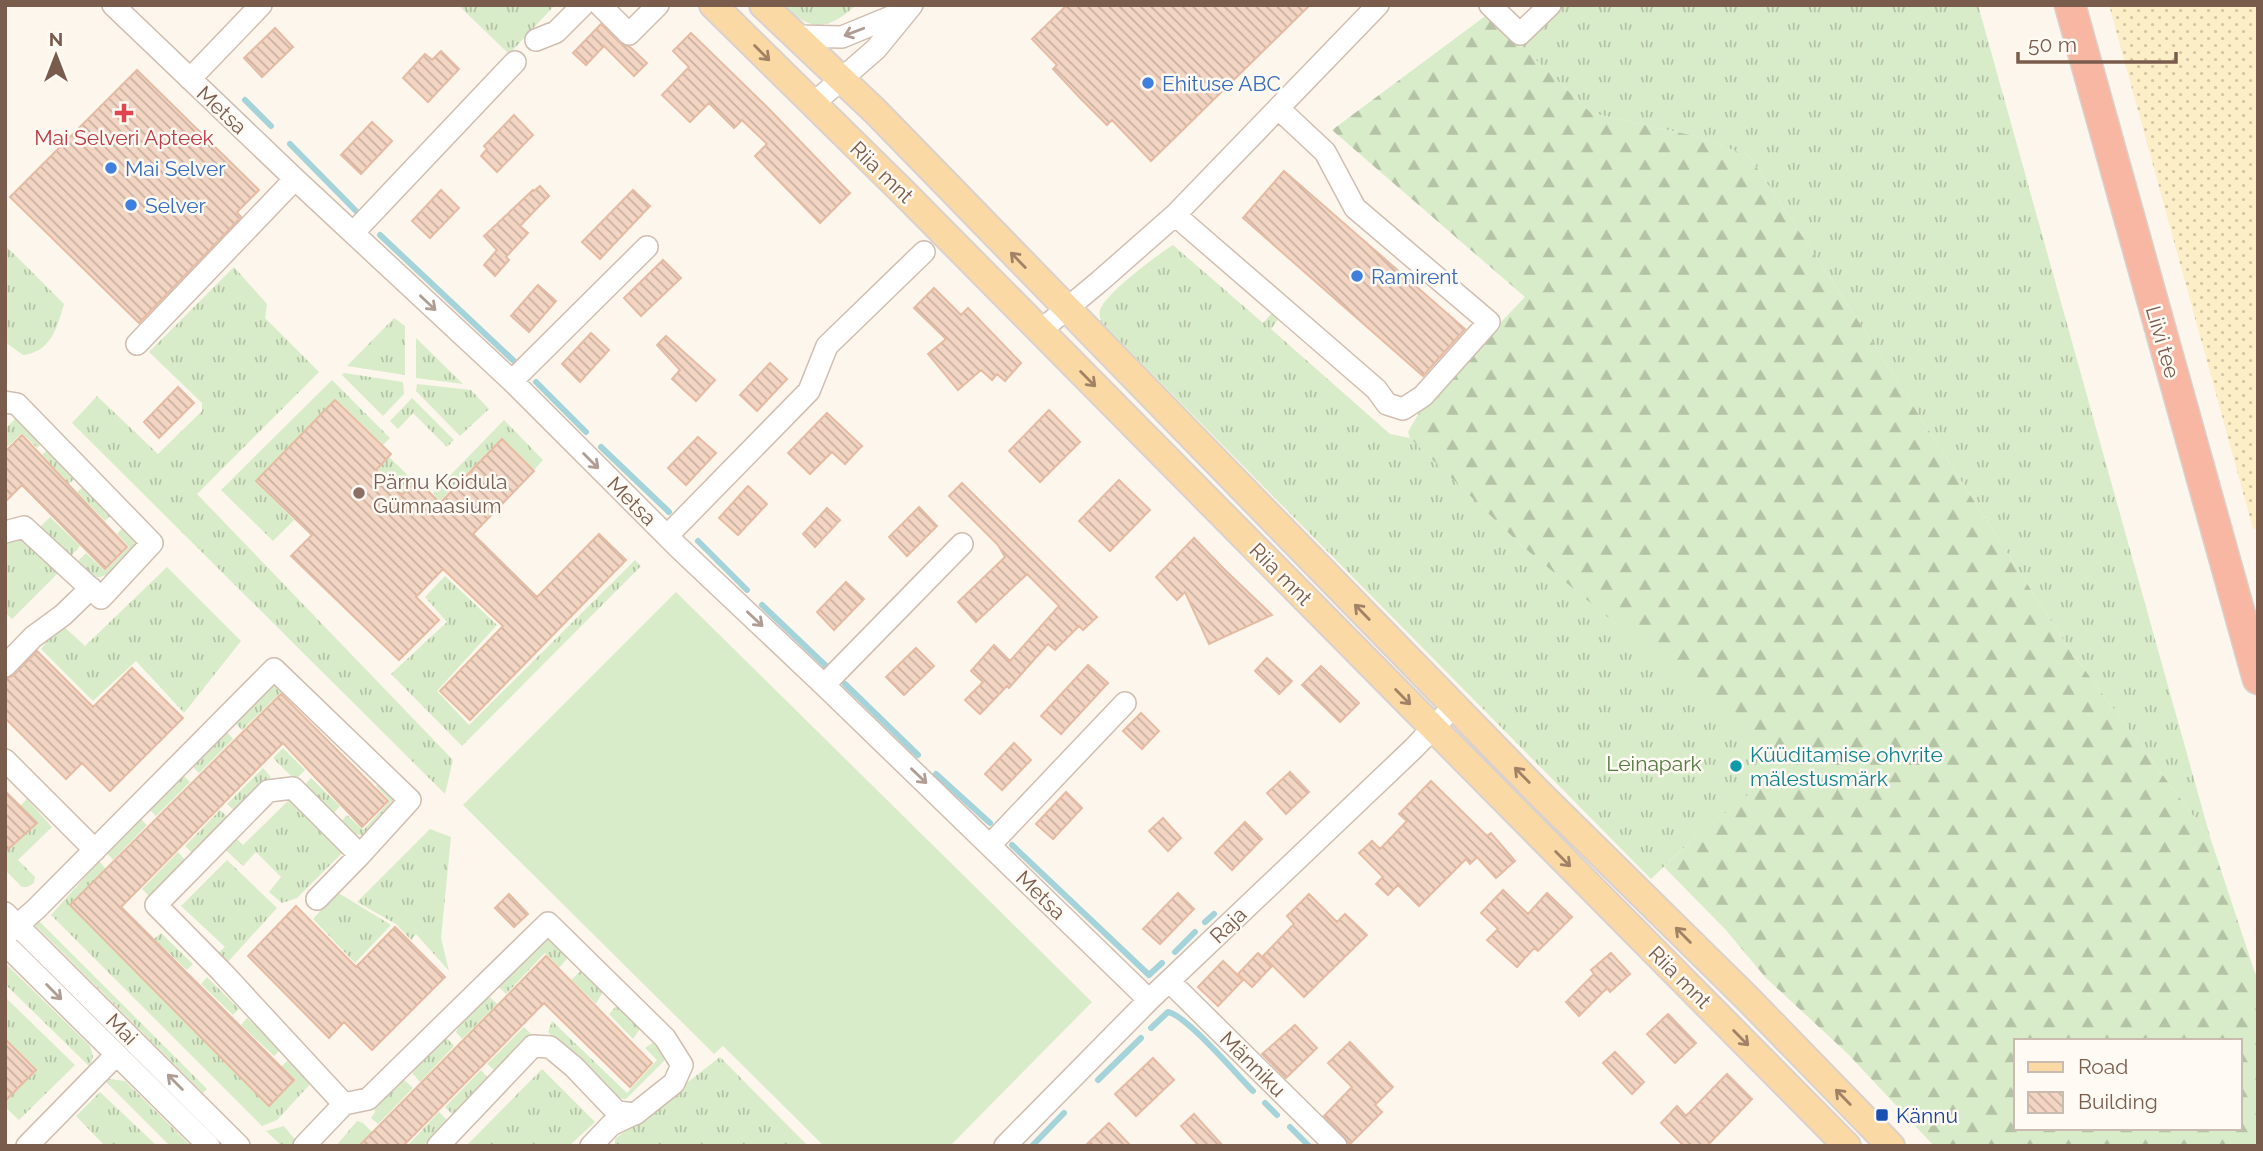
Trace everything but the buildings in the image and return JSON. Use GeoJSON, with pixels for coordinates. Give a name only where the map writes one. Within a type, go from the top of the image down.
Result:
{"type":"FeatureCollection","features":[{"type":"Feature","properties":{"kind":"highway","name":"Liivi tee"},"geometry":{"type":"LineString","coordinates":[[2070,5],[2258,679]]}},
{"type":"Feature","properties":{"kind":"main road","name":"Riia mnt"},"geometry":{"type":"LineString","coordinates":[[713,5],[814,103],[1847,1146]]}},
{"type":"Feature","properties":{"kind":"main road","name":"Riia mnt"},"geometry":{"type":"LineString","coordinates":[[763,5],[841,79],[1454,706],[1748,999],[1891,1146]]}},
{"type":"Feature","properties":{"kind":"street","name":"Metsa"},"geometry":{"type":"LineString","coordinates":[[113,5],[512,381],[667,536],[1149,1000]]}},
{"type":"Feature","properties":{"kind":"street"},"geometry":{"type":"LineString","coordinates":[[190,79],[261,5]]}},
{"type":"Feature","properties":{"kind":"street"},"geometry":{"type":"LineString","coordinates":[[536,40],[556,32],[583,5]]}},
{"type":"Feature","properties":{"kind":"street"},"geometry":{"type":"LineString","coordinates":[[600,5],[629,34],[658,5]]}},
{"type":"Feature","properties":{"kind":"street"},"geometry":{"type":"LineString","coordinates":[[814,103],[876,49],[910,5]]}},
{"type":"Feature","properties":{"kind":"street"},"geometry":{"type":"LineString","coordinates":[[795,36],[842,37],[894,16],[910,5]]}},
{"type":"Feature","properties":{"kind":"street"},"geometry":{"type":"LineString","coordinates":[[1040,331],[1175,215],[1378,5]]}},
{"type":"Feature","properties":{"kind":"street"},"geometry":{"type":"LineString","coordinates":[[1490,5],[1520,34],[1550,5]]}},
{"type":"Feature","properties":{"kind":"street"},"geometry":{"type":"LineString","coordinates":[[353,233],[515,62]]}},
{"type":"Feature","properties":{"kind":"street"},"geometry":{"type":"LineString","coordinates":[[1175,215],[1376,389],[1387,404],[1403,409],[1423,396],[1489,322],[1355,208],[1325,152],[1279,109]]}},
{"type":"Feature","properties":{"kind":"street"},"geometry":{"type":"LineString","coordinates":[[136,344],[295,179]]}},
{"type":"Feature","properties":{"kind":"street"},"geometry":{"type":"LineString","coordinates":[[512,381],[647,247]]}},
{"type":"Feature","properties":{"kind":"street"},"geometry":{"type":"LineString","coordinates":[[667,536],[809,391],[827,346],[924,252]]}},
{"type":"Feature","properties":{"kind":"street"},"geometry":{"type":"LineString","coordinates":[[5,402],[18,404],[152,543],[101,598],[24,527],[5,531]]}},
{"type":"Feature","properties":{"kind":"street"},"geometry":{"type":"LineString","coordinates":[[824,685],[962,544]]}},
{"type":"Feature","properties":{"kind":"street"},"geometry":{"type":"LineString","coordinates":[[5,666],[33,637],[63,615],[91,588]]}},
{"type":"Feature","properties":{"kind":"street"},"geometry":{"type":"LineString","coordinates":[[10,925],[95,850],[274,669],[410,800],[317,899]]}},
{"type":"Feature","properties":{"kind":"street"},"geometry":{"type":"LineString","coordinates":[[990,845],[1125,703]]}},
{"type":"Feature","properties":{"kind":"street","name":"Raja"},"geometry":{"type":"LineString","coordinates":[[1004,1146],[1149,1000],[1454,706]]}},
{"type":"Feature","properties":{"kind":"street"},"geometry":{"type":"LineString","coordinates":[[5,761],[95,850]]}},
{"type":"Feature","properties":{"kind":"street"},"geometry":{"type":"LineString","coordinates":[[344,1104],[156,905],[268,791],[293,788],[360,855]]}},
{"type":"Feature","properties":{"kind":"street"},"geometry":{"type":"LineString","coordinates":[[304,1146],[344,1104],[368,1099],[548,923],[666,1038],[682,1065],[674,1083],[634,1114],[611,1125],[590,1146]]}},
{"type":"Feature","properties":{"kind":"street","name":"Mai"},"geometry":{"type":"LineString","coordinates":[[10,925],[239,1146]]}},
{"type":"Feature","properties":{"kind":"street","name":"Mai"},"geometry":{"type":"LineString","coordinates":[[5,944],[209,1146]]}},
{"type":"Feature","properties":{"kind":"street","name":"Männiku"},"geometry":{"type":"LineString","coordinates":[[1169,981],[1336,1146]]}},
{"type":"Feature","properties":{"kind":"street"},"geometry":{"type":"LineString","coordinates":[[439,1146],[533,1046],[550,1047],[574,1067],[617,1112],[634,1114]]}},
{"type":"Feature","properties":{"kind":"street","name":"Mai"},"geometry":{"type":"LineString","coordinates":[[27,1146],[116,1055]]}},
{"type":"Feature","properties":{"kind":"green space"},"geometry":{"type":"Polygon","coordinates":[[[458,5],[555,5],[509,54],[458,5]]]}},
{"type":"Feature","properties":{"kind":"green space"},"geometry":{"type":"Polygon","coordinates":[[[783,5],[856,5],[837,20],[819,25],[802,20],[783,5]]]}},
{"type":"Feature","properties":{"kind":"green space"},"geometry":{"type":"Polygon","coordinates":[[[1562,5],[1978,5],[2211,840],[2067,646],[1749,156],[1695,136],[1591,113],[1520,45],[1562,5]]]}},
{"type":"Feature","properties":{"kind":"green space"},"geometry":{"type":"Polygon","coordinates":[[[1488,14],[1591,113],[1695,136],[1749,156],[2067,646],[2211,840],[2258,982],[2258,1146],[1934,1146],[1848,1054],[1766,978],[1725,929],[1664,867],[1694,838],[1785,765],[1521,545],[1410,438],[1408,432],[1427,399],[1525,297],[1332,130],[1488,14]]]}},
{"type":"Feature","properties":{"kind":"green space"},"geometry":{"type":"Polygon","coordinates":[[[5,245],[64,304],[51,337],[33,353],[23,355],[5,342],[5,245]]]}},
{"type":"Feature","properties":{"kind":"green space","name":"Leinapark"},"geometry":{"type":"Polygon","coordinates":[[[1173,245],[1263,323],[1273,312],[1280,317],[1271,329],[1390,434],[1410,438],[1521,545],[1786,765],[1694,838],[1651,879],[1101,322],[1100,310],[1112,294],[1144,265],[1173,245]]]}},
{"type":"Feature","properties":{"kind":"green space"},"geometry":{"type":"Polygon","coordinates":[[[234,267],[267,304],[265,318],[319,372],[197,494],[453,760],[445,794],[72,423],[97,396],[158,454],[202,411],[202,403],[149,352],[234,267]]]}},
{"type":"Feature","properties":{"kind":"green space"},"geometry":{"type":"Polygon","coordinates":[[[394,318],[405,326],[405,375],[347,366],[394,318]]]}},
{"type":"Feature","properties":{"kind":"green space"},"geometry":{"type":"Polygon","coordinates":[[[416,338],[463,384],[416,378],[416,338]]]}},
{"type":"Feature","properties":{"kind":"green space"},"geometry":{"type":"Polygon","coordinates":[[[344,373],[403,382],[404,394],[383,416],[342,375],[344,373]]]}},
{"type":"Feature","properties":{"kind":"green space"},"geometry":{"type":"Polygon","coordinates":[[[332,380],[390,438],[383,445],[335,399],[255,481],[294,520],[273,541],[221,490],[332,380]]]}},
{"type":"Feature","properties":{"kind":"green space"},"geometry":{"type":"Polygon","coordinates":[[[417,384],[471,390],[489,409],[460,436],[416,391],[417,384]]]}},
{"type":"Feature","properties":{"kind":"green space"},"geometry":{"type":"Polygon","coordinates":[[[412,398],[454,440],[447,447],[413,413],[398,429],[390,421],[412,398]]]}},
{"type":"Feature","properties":{"kind":"green space"},"geometry":{"type":"Polygon","coordinates":[[[16,418],[42,443],[37,448],[22,433],[5,449],[5,429],[16,418]]]}},
{"type":"Feature","properties":{"kind":"green space"},"geometry":{"type":"Polygon","coordinates":[[[504,420],[543,460],[534,470],[502,438],[428,513],[423,508],[435,496],[433,493],[504,420]]]}},
{"type":"Feature","properties":{"kind":"green space"},"geometry":{"type":"Polygon","coordinates":[[[48,449],[76,477],[69,484],[42,455],[48,449]]]}},
{"type":"Feature","properties":{"kind":"green space"},"geometry":{"type":"Polygon","coordinates":[[[389,457],[414,481],[402,494],[377,469],[389,457]]]}},
{"type":"Feature","properties":{"kind":"green space"},"geometry":{"type":"Polygon","coordinates":[[[84,486],[112,514],[105,521],[77,492],[84,486]]]}},
{"type":"Feature","properties":{"kind":"green space"},"geometry":{"type":"Polygon","coordinates":[[[50,517],[80,546],[70,557],[40,527],[50,517]]]}},
{"type":"Feature","properties":{"kind":"green space"},"geometry":{"type":"Polygon","coordinates":[[[124,526],[136,541],[135,546],[112,571],[95,577],[75,564],[86,553],[105,571],[129,547],[117,534],[124,526]]]}},
{"type":"Feature","properties":{"kind":"green space"},"geometry":{"type":"Polygon","coordinates":[[[26,533],[63,568],[12,619],[5,613],[5,535],[26,533]]]}},
{"type":"Feature","properties":{"kind":"green space"},"geometry":{"type":"Polygon","coordinates":[[[635,560],[641,566],[462,746],[391,674],[447,622],[425,597],[445,576],[497,625],[437,691],[469,725],[635,560]]]}},
{"type":"Feature","properties":{"kind":"green space"},"geometry":{"type":"Polygon","coordinates":[[[167,567],[241,641],[184,713],[136,661],[93,701],[41,649],[61,624],[85,646],[167,567]]]}},
{"type":"Feature","properties":{"kind":"green space"},"geometry":{"type":"Polygon","coordinates":[[[676,592],[1092,1002],[950,1146],[824,1146],[723,1046],[714,1054],[463,805],[676,592]]]}},
{"type":"Feature","properties":{"kind":"green space"},"geometry":{"type":"Polygon","coordinates":[[[270,684],[281,684],[299,702],[296,705],[282,691],[242,730],[234,722],[270,684]]]}},
{"type":"Feature","properties":{"kind":"green space"},"geometry":{"type":"Polygon","coordinates":[[[226,731],[233,739],[199,773],[191,765],[226,731]]]}},
{"type":"Feature","properties":{"kind":"green space"},"geometry":{"type":"Polygon","coordinates":[[[283,748],[305,770],[295,780],[273,758],[283,748]]]}},
{"type":"Feature","properties":{"kind":"green space"},"geometry":{"type":"Polygon","coordinates":[[[263,768],[271,777],[236,812],[227,804],[263,768]]]}},
{"type":"Feature","properties":{"kind":"green space"},"geometry":{"type":"Polygon","coordinates":[[[183,775],[190,782],[156,816],[148,808],[183,775]]]}},
{"type":"Feature","properties":{"kind":"green space"},"geometry":{"type":"Polygon","coordinates":[[[311,778],[340,806],[332,815],[304,786],[311,778]]]}},
{"type":"Feature","properties":{"kind":"green space"},"geometry":{"type":"Polygon","coordinates":[[[379,782],[398,801],[363,836],[352,833],[340,823],[347,815],[363,830],[390,801],[376,786],[379,782]]]}},
{"type":"Feature","properties":{"kind":"green space"},"geometry":{"type":"Polygon","coordinates":[[[293,796],[347,848],[297,898],[282,903],[269,892],[281,877],[256,852],[243,866],[220,845],[231,833],[243,845],[293,796]]]}},
{"type":"Feature","properties":{"kind":"green space"},"geometry":{"type":"Polygon","coordinates":[[[27,799],[52,827],[18,860],[35,877],[34,883],[22,887],[5,870],[5,849],[7,851],[36,824],[20,806],[27,799]]]}},
{"type":"Feature","properties":{"kind":"green space"},"geometry":{"type":"Polygon","coordinates":[[[220,810],[229,818],[193,854],[185,846],[220,810]]]}},
{"type":"Feature","properties":{"kind":"green space"},"geometry":{"type":"Polygon","coordinates":[[[140,818],[147,825],[113,860],[106,852],[140,818]]]}},
{"type":"Feature","properties":{"kind":"green space"},"geometry":{"type":"Polygon","coordinates":[[[430,829],[451,837],[441,938],[449,971],[416,934],[411,940],[396,924],[357,902],[430,829]]]}},
{"type":"Feature","properties":{"kind":"green space"},"geometry":{"type":"Polygon","coordinates":[[[178,852],[186,861],[150,897],[142,889],[178,852]]]}},
{"type":"Feature","properties":{"kind":"green space"},"geometry":{"type":"Polygon","coordinates":[[[227,860],[277,908],[226,964],[216,955],[225,947],[181,906],[227,860]]]}},
{"type":"Feature","properties":{"kind":"green space"},"geometry":{"type":"Polygon","coordinates":[[[99,861],[106,869],[71,906],[269,1106],[294,1080],[281,1067],[289,1059],[312,1082],[277,1120],[262,1126],[51,915],[99,861]]]}},
{"type":"Feature","properties":{"kind":"green space"},"geometry":{"type":"Polygon","coordinates":[[[337,892],[391,925],[355,963],[313,919],[337,892]]]}},
{"type":"Feature","properties":{"kind":"green space"},"geometry":{"type":"Polygon","coordinates":[[[35,917],[207,1089],[203,1093],[31,921],[35,917]]]}},
{"type":"Feature","properties":{"kind":"green space"},"geometry":{"type":"Polygon","coordinates":[[[161,933],[193,964],[187,970],[154,939],[161,933]]]}},
{"type":"Feature","properties":{"kind":"green space"},"geometry":{"type":"Polygon","coordinates":[[[547,939],[571,954],[559,968],[545,953],[506,994],[497,985],[547,939]]]}},
{"type":"Feature","properties":{"kind":"green space"},"geometry":{"type":"Polygon","coordinates":[[[5,963],[90,1046],[93,1056],[90,1067],[5,984],[5,963]]]}},
{"type":"Feature","properties":{"kind":"green space"},"geometry":{"type":"Polygon","coordinates":[[[584,968],[605,988],[596,1004],[571,980],[584,968]]]}},
{"type":"Feature","properties":{"kind":"green space"},"geometry":{"type":"Polygon","coordinates":[[[207,977],[239,1009],[233,1015],[201,984],[207,977]]]}},
{"type":"Feature","properties":{"kind":"green space"},"geometry":{"type":"Polygon","coordinates":[[[485,992],[497,1004],[462,1039],[456,1032],[459,1019],[485,992]]]}},
{"type":"Feature","properties":{"kind":"green space"},"geometry":{"type":"Polygon","coordinates":[[[5,997],[75,1065],[19,1120],[5,1107],[5,1101],[36,1069],[7,1041],[5,1043],[5,997]]]}},
{"type":"Feature","properties":{"kind":"green space"},"geometry":{"type":"Polygon","coordinates":[[[619,1003],[642,1026],[633,1039],[609,1014],[619,1003]]]}},
{"type":"Feature","properties":{"kind":"green space"},"geometry":{"type":"Polygon","coordinates":[[[247,1018],[280,1050],[274,1056],[241,1025],[247,1018]]]}},
{"type":"Feature","properties":{"kind":"green space"},"geometry":{"type":"Polygon","coordinates":[[[552,1021],[627,1093],[657,1060],[645,1048],[657,1040],[667,1055],[626,1099],[614,1098],[548,1032],[552,1021]]]}},
{"type":"Feature","properties":{"kind":"green space"},"geometry":{"type":"Polygon","coordinates":[[[524,1027],[532,1035],[495,1071],[487,1064],[524,1027]]]}},
{"type":"Feature","properties":{"kind":"green space"},"geometry":{"type":"Polygon","coordinates":[[[443,1034],[454,1046],[420,1082],[412,1073],[416,1069],[416,1061],[443,1034]]]}},
{"type":"Feature","properties":{"kind":"green space"},"geometry":{"type":"Polygon","coordinates":[[[720,1057],[808,1146],[615,1146],[615,1139],[720,1057]]]}},
{"type":"Feature","properties":{"kind":"green space"},"geometry":{"type":"Polygon","coordinates":[[[542,1069],[595,1122],[569,1146],[466,1146],[542,1069]]]}},
{"type":"Feature","properties":{"kind":"green space"},"geometry":{"type":"Polygon","coordinates":[[[481,1070],[489,1079],[453,1115],[445,1107],[481,1070]]]}},
{"type":"Feature","properties":{"kind":"green space"},"geometry":{"type":"Polygon","coordinates":[[[401,1077],[413,1088],[378,1124],[371,1118],[375,1112],[373,1104],[401,1077]]]}},
{"type":"Feature","properties":{"kind":"green space"},"geometry":{"type":"Polygon","coordinates":[[[105,1081],[125,1081],[191,1146],[170,1146],[105,1081]]]}},
{"type":"Feature","properties":{"kind":"green space"},"geometry":{"type":"Polygon","coordinates":[[[100,1092],[157,1146],[105,1146],[76,1116],[100,1092]]]}},
{"type":"Feature","properties":{"kind":"green space"},"geometry":{"type":"Polygon","coordinates":[[[439,1112],[447,1120],[423,1146],[407,1146],[439,1112]]]}},
{"type":"Feature","properties":{"kind":"green space"},"geometry":{"type":"Polygon","coordinates":[[[357,1121],[372,1132],[360,1146],[336,1146],[357,1121]]]}},
{"type":"Feature","properties":{"kind":"green space"},"geometry":{"type":"Polygon","coordinates":[[[284,1126],[296,1141],[293,1146],[282,1146],[266,1131],[284,1126]]]}},
{"type":"Feature","properties":{"kind":"sand"},"geometry":{"type":"Polygon","coordinates":[[[2109,5],[2258,5],[2258,528],[2253,529],[2109,5]]]}},
{"type":"Feature","properties":{"kind":"waterway"},"geometry":{"type":"LineString","coordinates":[[245,100],[271,126]]}},
{"type":"Feature","properties":{"kind":"waterway"},"geometry":{"type":"LineString","coordinates":[[290,144],[356,211]]}},
{"type":"Feature","properties":{"kind":"waterway"},"geometry":{"type":"LineString","coordinates":[[380,235],[515,362]]}},
{"type":"Feature","properties":{"kind":"waterway"},"geometry":{"type":"LineString","coordinates":[[536,382],[586,432]]}},
{"type":"Feature","properties":{"kind":"waterway"},"geometry":{"type":"LineString","coordinates":[[601,447],[669,512]]}},
{"type":"Feature","properties":{"kind":"waterway"},"geometry":{"type":"LineString","coordinates":[[698,541],[747,590]]}},
{"type":"Feature","properties":{"kind":"waterway"},"geometry":{"type":"LineString","coordinates":[[762,605],[826,666]]}},
{"type":"Feature","properties":{"kind":"waterway"},"geometry":{"type":"LineString","coordinates":[[845,684],[918,755]]}},
{"type":"Feature","properties":{"kind":"waterway"},"geometry":{"type":"LineString","coordinates":[[936,774],[990,823]]}},
{"type":"Feature","properties":{"kind":"waterway"},"geometry":{"type":"LineString","coordinates":[[1012,845],[1149,975],[1162,963]]}},
{"type":"Feature","properties":{"kind":"waterway"},"geometry":{"type":"LineString","coordinates":[[1205,922],[1214,914]]}},
{"type":"Feature","properties":{"kind":"waterway"},"geometry":{"type":"LineString","coordinates":[[1175,952],[1195,932]]}},
{"type":"Feature","properties":{"kind":"waterway"},"geometry":{"type":"LineString","coordinates":[[1151,1028],[1168,1012],[1176,1016],[1199,1034],[1253,1091]]}},
{"type":"Feature","properties":{"kind":"waterway"},"geometry":{"type":"LineString","coordinates":[[1098,1080],[1141,1038]]}},
{"type":"Feature","properties":{"kind":"waterway"},"geometry":{"type":"LineString","coordinates":[[1265,1103],[1277,1115]]}},
{"type":"Feature","properties":{"kind":"waterway"},"geometry":{"type":"LineString","coordinates":[[1032,1146],[1064,1113]]}},
{"type":"Feature","properties":{"kind":"waterway"},"geometry":{"type":"LineString","coordinates":[[1290,1127],[1309,1146]]}},
{"type":"Feature","properties":{"kind":"place","name":"Ehituse ABC"},"geometry":{"type":"Point","coordinates":[1148,83]}},
{"type":"Feature","properties":{"kind":"place","name":"Mai Selveri Apteek"},"geometry":{"type":"Point","coordinates":[124,113]}},
{"type":"Feature","properties":{"kind":"place","name":"Mai Selver"},"geometry":{"type":"Point","coordinates":[111,168]}},
{"type":"Feature","properties":{"kind":"place","name":"Selver"},"geometry":{"type":"Point","coordinates":[131,205]}},
{"type":"Feature","properties":{"kind":"place","name":"Ramirent"},"geometry":{"type":"Point","coordinates":[1357,276]}},
{"type":"Feature","properties":{"kind":"place","name":"Pärnu Koidula Gümnaasium"},"geometry":{"type":"Point","coordinates":[359,493]}},
{"type":"Feature","properties":{"kind":"place","name":"Küüditamise ohvrite mälestusmärk"},"geometry":{"type":"Point","coordinates":[1736,766]}},
{"type":"Feature","properties":{"kind":"place","name":"Kännu"},"geometry":{"type":"Point","coordinates":[1882,1115]}}]}
